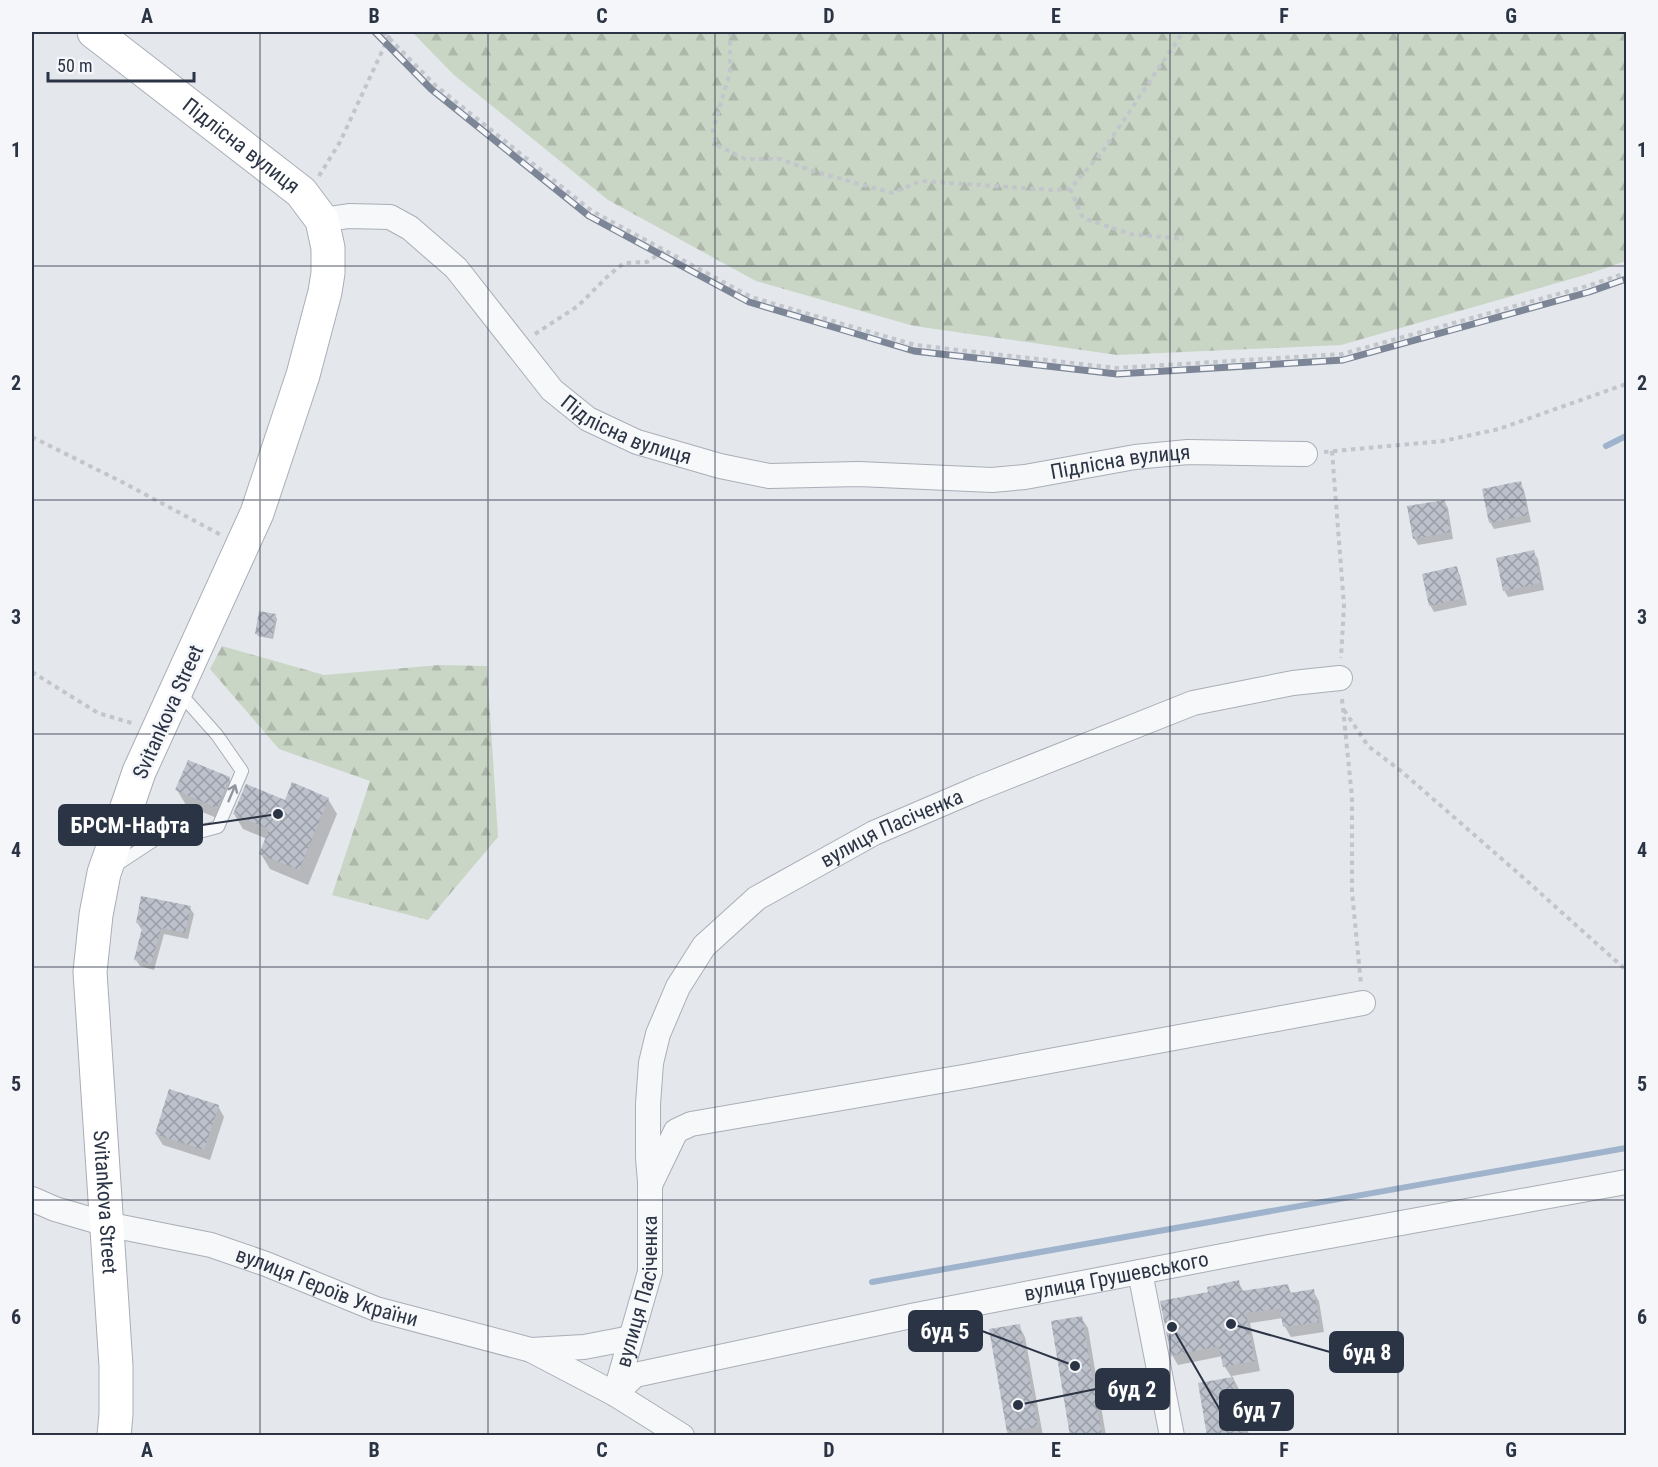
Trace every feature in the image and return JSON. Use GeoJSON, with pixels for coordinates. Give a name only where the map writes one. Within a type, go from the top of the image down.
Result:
{"type":"FeatureCollection","features":[{"type":"Feature","properties":{"kind":"main road","name":"Підлісна вулиця"},"geometry":{"type":"LineString","coordinates":[[94,32],[272,168],[301,192],[314,208]]}},
{"type":"Feature","properties":{"kind":"main road","name":"Svitankova Street"},"geometry":{"type":"LineString","coordinates":[[114,1436],[116,1366],[90,972],[96,915],[104,873],[140,772],[257,513],[303,375],[328,273],[328,248],[314,208]]}},
{"type":"Feature","properties":{"kind":"street","name":"Підлісна вулиця"},"geometry":{"type":"LineString","coordinates":[[314,208],[349,216],[390,217],[410,228],[456,267],[552,390],[588,419],[637,442],[720,466],[769,476],[859,474],[992,480],[1025,477],[1135,457],[1188,452],[1305,454]]}},
{"type":"Feature","properties":{"kind":"street","name":"вулиця Пасіченка"},"geometry":{"type":"LineString","coordinates":[[615,1394],[650,1272],[648,1104],[651,1063],[658,1034],[678,987],[704,946],[757,898],[874,833],[979,788],[1194,703],[1293,683],[1340,678]]}},
{"type":"Feature","properties":{"kind":"street","name":"вулиця Пасіченка"},"geometry":{"type":"LineString","coordinates":[[650,1185],[676,1131],[691,1125],[1363,1003]]}},
{"type":"Feature","properties":{"kind":"street","name":"вулиця Грушевського"},"geometry":{"type":"LineString","coordinates":[[615,1394],[635,1375],[916,1315],[1626,1182]]}},
{"type":"Feature","properties":{"kind":"street","name":"вулиця Героїв України"},"geometry":{"type":"LineString","coordinates":[[32,1199],[55,1209],[106,1224],[211,1245],[266,1264],[376,1309],[531,1350],[615,1394],[682,1436]]}},
{"type":"Feature","properties":{"kind":"street"},"geometry":{"type":"LineString","coordinates":[[1140,1272],[1172,1436]]}},
{"type":"Feature","properties":{"kind":"street"},"geometry":{"type":"LineString","coordinates":[[531,1350],[584,1347],[631,1338]]}},
{"type":"Feature","properties":{"kind":"lane"},"geometry":{"type":"LineString","coordinates":[[104,873],[159,837],[188,835],[218,827],[242,771],[217,735],[176,689]]}},
{"type":"Feature","properties":{"kind":"path"},"geometry":{"type":"LineString","coordinates":[[383,32],[435,85],[592,211],[751,297],[915,345],[1117,368],[1342,354],[1587,286],[1626,273]]}},
{"type":"Feature","properties":{"kind":"path"},"geometry":{"type":"LineString","coordinates":[[314,208],[340,142],[391,32]]}},
{"type":"Feature","properties":{"kind":"path"},"geometry":{"type":"LineString","coordinates":[[730,32],[730,72],[713,130],[716,145],[746,159],[780,159],[813,171],[892,193],[921,182],[1070,189],[1103,151],[1183,32]]}},
{"type":"Feature","properties":{"kind":"path"},"geometry":{"type":"LineString","coordinates":[[1070,189],[1083,218],[1130,234],[1184,239]]}},
{"type":"Feature","properties":{"kind":"path"},"geometry":{"type":"LineString","coordinates":[[517,346],[578,306],[624,263],[647,262],[665,250]]}},
{"type":"Feature","properties":{"kind":"path"},"geometry":{"type":"LineString","coordinates":[[1305,454],[1443,441],[1499,429],[1626,384]]}},
{"type":"Feature","properties":{"kind":"path"},"geometry":{"type":"LineString","coordinates":[[32,437],[242,546]]}},
{"type":"Feature","properties":{"kind":"path"},"geometry":{"type":"LineString","coordinates":[[1332,451],[1344,606],[1340,678],[1352,797],[1352,892],[1363,1003]]}},
{"type":"Feature","properties":{"kind":"path"},"geometry":{"type":"LineString","coordinates":[[32,672],[98,713],[159,731]]}},
{"type":"Feature","properties":{"kind":"path"},"geometry":{"type":"LineString","coordinates":[[1343,710],[1368,746],[1437,802],[1626,970]]}},
{"type":"Feature","properties":{"kind":"green space"},"geometry":{"type":"Polygon","coordinates":[[[412,32],[1626,32],[1626,261],[1585,275],[1341,345],[1117,355],[914,326],[756,281],[608,200],[454,75],[412,32]]]}},
{"type":"Feature","properties":{"kind":"green space"},"geometry":{"type":"Polygon","coordinates":[[[222,646],[324,675],[440,665],[487,666],[498,837],[428,920],[332,895],[370,781],[279,749],[210,669],[222,646]]]}},
{"type":"Feature","properties":{"kind":"building"},"geometry":{"type":"Polygon","coordinates":[[[1521,481],[1528,515],[1489,523],[1482,489],[1521,481]]]}},
{"type":"Feature","properties":{"kind":"building"},"geometry":{"type":"Polygon","coordinates":[[[1445,500],[1450,532],[1413,539],[1407,506],[1445,500]]]}},
{"type":"Feature","properties":{"kind":"building"},"geometry":{"type":"Polygon","coordinates":[[[1534,550],[1541,583],[1503,591],[1496,558],[1534,550]]]}},
{"type":"Feature","properties":{"kind":"building"},"geometry":{"type":"Polygon","coordinates":[[[1457,566],[1464,598],[1429,606],[1422,574],[1457,566]]]}},
{"type":"Feature","properties":{"kind":"building"},"geometry":{"type":"Polygon","coordinates":[[[259,611],[276,614],[272,637],[255,634],[259,611]]]}},
{"type":"Feature","properties":{"kind":"building"},"geometry":{"type":"Polygon","coordinates":[[[188,760],[230,777],[217,808],[175,790],[188,760]]]}},
{"type":"Feature","properties":{"kind":"building"},"geometry":{"type":"Polygon","coordinates":[[[292,782],[329,798],[299,870],[259,854],[269,829],[233,814],[246,784],[285,800],[292,782]]]}},
{"type":"Feature","properties":{"kind":"building"},"geometry":{"type":"Polygon","coordinates":[[[141,896],[191,906],[185,933],[161,928],[151,964],[134,960],[143,924],[136,923],[141,896]]]}},
{"type":"Feature","properties":{"kind":"building"},"geometry":{"type":"Polygon","coordinates":[[[169,1089],[219,1105],[204,1150],[155,1134],[169,1089]]]}},
{"type":"Feature","properties":{"kind":"building"},"geometry":{"type":"Polygon","coordinates":[[[1239,1280],[1241,1291],[1288,1284],[1290,1293],[1314,1289],[1319,1322],[1283,1327],[1280,1308],[1246,1313],[1255,1361],[1223,1367],[1219,1346],[1171,1356],[1160,1301],[1208,1292],[1207,1287],[1239,1280]]]}},
{"type":"Feature","properties":{"kind":"building"},"geometry":{"type":"Polygon","coordinates":[[[1082,1316],[1102,1436],[1070,1436],[1051,1321],[1082,1316]]]}},
{"type":"Feature","properties":{"kind":"building"},"geometry":{"type":"Polygon","coordinates":[[[1020,1324],[1038,1427],[1007,1432],[989,1329],[1020,1324]]]}},
{"type":"Feature","properties":{"kind":"building"},"geometry":{"type":"Polygon","coordinates":[[[1233,1377],[1243,1436],[1207,1436],[1198,1383],[1233,1377]]]}},
{"type":"Feature","properties":{"kind":"waterway"},"geometry":{"type":"LineString","coordinates":[[1606,446],[1626,436]]}},
{"type":"Feature","properties":{"kind":"waterway"},"geometry":{"type":"LineString","coordinates":[[872,1282],[1626,1148]]}},
{"type":"Feature","properties":{"kind":"railway"},"geometry":{"type":"LineString","coordinates":[[375,32],[431,89],[589,216],[749,302],[914,351],[1117,374],[1343,360],[1589,292],[1626,279]]}},
{"type":"Feature","properties":{"kind":"place","name":"БРСМ-Нафта"},"geometry":{"type":"Point","coordinates":[278,814]}},
{"type":"Feature","properties":{"kind":"place","name":"буд 8"},"geometry":{"type":"Point","coordinates":[1231,1324]}},
{"type":"Feature","properties":{"kind":"place","name":"буд 7"},"geometry":{"type":"Point","coordinates":[1172,1327]}},
{"type":"Feature","properties":{"kind":"place","name":"буд 5"},"geometry":{"type":"Point","coordinates":[1075,1366]}},
{"type":"Feature","properties":{"kind":"place","name":"буд 2"},"geometry":{"type":"Point","coordinates":[1018,1405]}}]}
